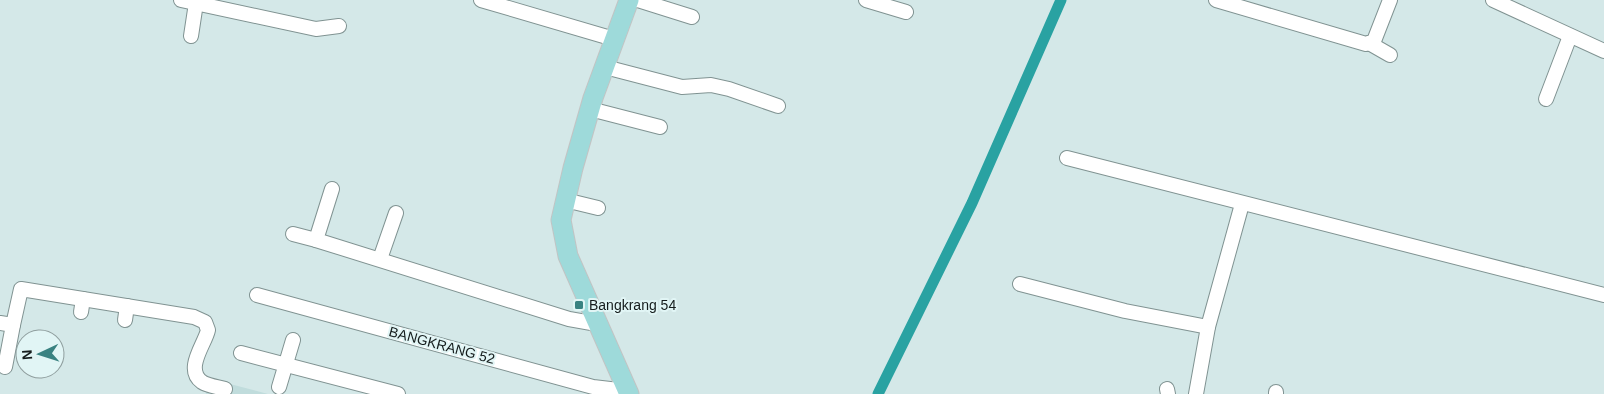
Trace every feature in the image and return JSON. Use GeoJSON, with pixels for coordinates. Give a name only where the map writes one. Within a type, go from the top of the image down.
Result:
{"type":"FeatureCollection","features":[{"type":"Feature","properties":{"kind":"main road"},"geometry":{"type":"LineString","coordinates":[[628,392],[566,250],[562,220],[565,200],[590,109],[629,0]]}},
{"type":"Feature","properties":{"kind":"street"},"geometry":{"type":"LineString","coordinates":[[181,0],[196,3],[212,3],[316,28],[339,26]]}},
{"type":"Feature","properties":{"kind":"street"},"geometry":{"type":"LineString","coordinates":[[481,0],[614,40]]}},
{"type":"Feature","properties":{"kind":"street"},"geometry":{"type":"LineString","coordinates":[[638,0],[692,17]]}},
{"type":"Feature","properties":{"kind":"street"},"geometry":{"type":"LineString","coordinates":[[866,0],[906,12]]}},
{"type":"Feature","properties":{"kind":"street"},"geometry":{"type":"LineString","coordinates":[[1216,0],[1354,41],[1369,43],[1390,55]]}},
{"type":"Feature","properties":{"kind":"street"},"geometry":{"type":"LineString","coordinates":[[1369,43],[1374,41],[1390,0]]}},
{"type":"Feature","properties":{"kind":"street"},"geometry":{"type":"LineString","coordinates":[[1493,0],[1604,51]]}},
{"type":"Feature","properties":{"kind":"street"},"geometry":{"type":"LineString","coordinates":[[191,36],[196,3]]}},
{"type":"Feature","properties":{"kind":"street"},"geometry":{"type":"LineString","coordinates":[[1546,99],[1570,36]]}},
{"type":"Feature","properties":{"kind":"street"},"geometry":{"type":"LineString","coordinates":[[605,67],[682,87],[711,85],[729,89],[778,106]]}},
{"type":"Feature","properties":{"kind":"street"},"geometry":{"type":"LineString","coordinates":[[590,109],[660,127]]}},
{"type":"Feature","properties":{"kind":"street"},"geometry":{"type":"LineString","coordinates":[[1067,158],[1604,295]]}},
{"type":"Feature","properties":{"kind":"street"},"geometry":{"type":"LineString","coordinates":[[316,240],[332,189]]}},
{"type":"Feature","properties":{"kind":"street"},"geometry":{"type":"LineString","coordinates":[[565,200],[598,208]]}},
{"type":"Feature","properties":{"kind":"street"},"geometry":{"type":"LineString","coordinates":[[1196,394],[1208,327],[1242,204]]}},
{"type":"Feature","properties":{"kind":"street"},"geometry":{"type":"LineString","coordinates":[[380,259],[396,213]]}},
{"type":"Feature","properties":{"kind":"street"},"geometry":{"type":"LineString","coordinates":[[293,234],[380,259],[569,319],[597,324]]}},
{"type":"Feature","properties":{"kind":"street"},"geometry":{"type":"LineString","coordinates":[[1020,284],[1125,311],[1208,327]]}},
{"type":"Feature","properties":{"kind":"street"},"geometry":{"type":"LineString","coordinates":[[5,367],[7,324],[21,289],[82,305],[127,306],[194,317],[205,322],[208,330],[196,358],[196,374],[202,382],[225,389]]}},
{"type":"Feature","properties":{"kind":"street","name":"BANGKRANG 52"},"geometry":{"type":"LineString","coordinates":[[257,296],[593,387],[628,392]]}},
{"type":"Feature","properties":{"kind":"street"},"geometry":{"type":"LineString","coordinates":[[124,320],[127,306]]}},
{"type":"Feature","properties":{"kind":"street"},"geometry":{"type":"LineString","coordinates":[[279,387],[293,340]]}},
{"type":"Feature","properties":{"kind":"street"},"geometry":{"type":"LineString","coordinates":[[241,353],[398,394]]}},
{"type":"Feature","properties":{"kind":"shaded area"},"geometry":{"type":"Polygon","coordinates":[[[211,379],[268,394],[206,394],[211,379]]]}},
{"type":"Feature","properties":{"kind":"waterway"},"geometry":{"type":"LineString","coordinates":[[878,394],[972,203],[1061,0]]}},
{"type":"Feature","properties":{"kind":"place","name":"Bangkrang 54"},"geometry":{"type":"Point","coordinates":[579,305]}}]}
